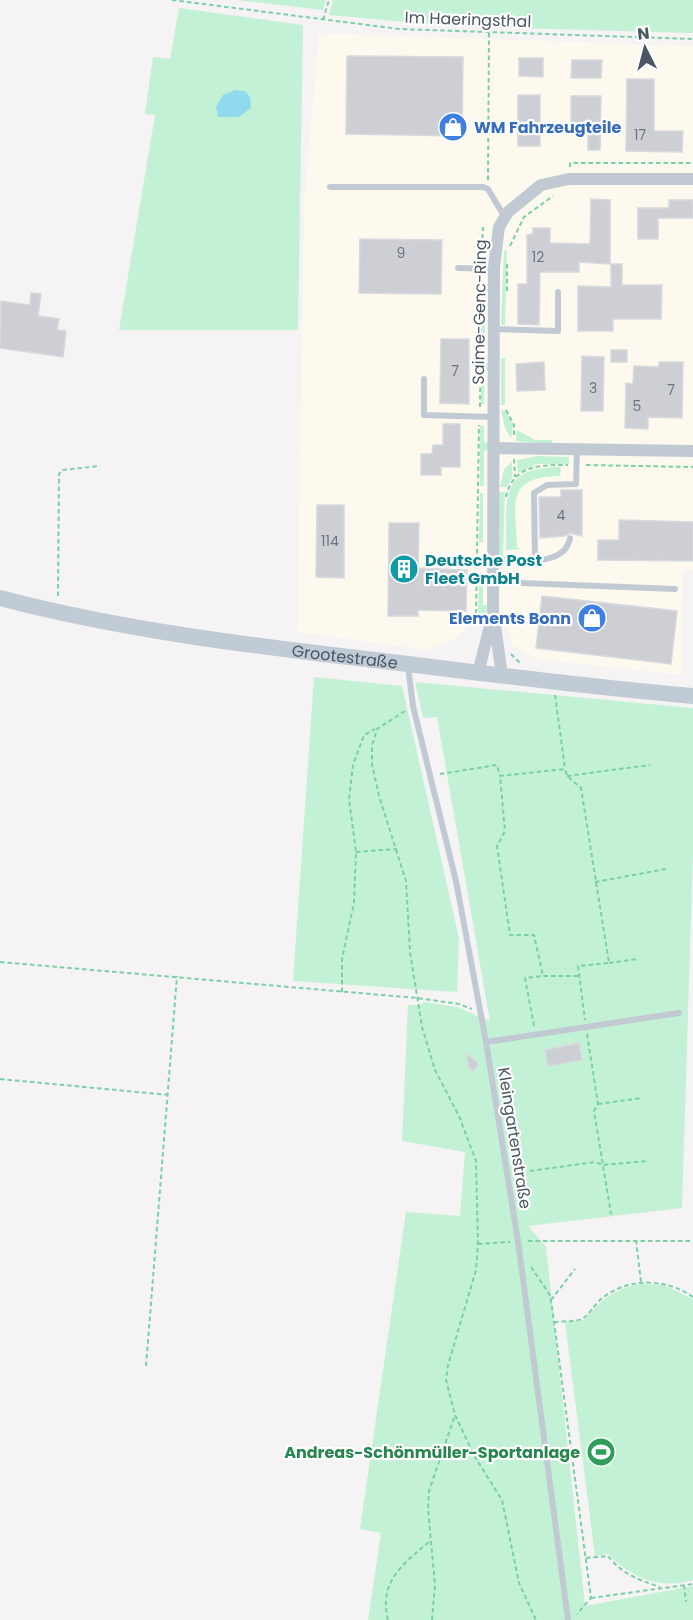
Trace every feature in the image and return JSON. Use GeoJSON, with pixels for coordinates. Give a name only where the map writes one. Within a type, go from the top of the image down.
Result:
{"type":"FeatureCollection","features":[{"type":"Feature","properties":{"kind":"main road","name":"Grootestraße"},"geometry":{"type":"LineString","coordinates":[[0,598],[58,611],[274,649],[693,696]]}},
{"type":"Feature","properties":{"kind":"street","name":"Saime-Genc-Ring"},"geometry":{"type":"LineString","coordinates":[[502,676],[493,611],[494,268],[499,227],[521,199],[541,185],[569,179],[693,179]]}},
{"type":"Feature","properties":{"kind":"street"},"geometry":{"type":"LineString","coordinates":[[494,448],[693,451]]}},
{"type":"Feature","properties":{"kind":"street","name":"Saime-Genc-Ring"},"geometry":{"type":"LineString","coordinates":[[477,673],[493,611]]}},
{"type":"Feature","properties":{"kind":"lane"},"geometry":{"type":"LineString","coordinates":[[330,187],[471,186],[488,189],[505,217]]}},
{"type":"Feature","properties":{"kind":"lane"},"geometry":{"type":"LineString","coordinates":[[458,268],[494,268]]}},
{"type":"Feature","properties":{"kind":"lane"},"geometry":{"type":"LineString","coordinates":[[494,329],[558,331],[558,292]]}},
{"type":"Feature","properties":{"kind":"lane"},"geometry":{"type":"LineString","coordinates":[[424,379],[424,415],[494,412]]}},
{"type":"Feature","properties":{"kind":"lane"},"geometry":{"type":"LineString","coordinates":[[535,559],[534,493],[547,485],[576,483],[577,449]]}},
{"type":"Feature","properties":{"kind":"lane"},"geometry":{"type":"LineString","coordinates":[[494,560],[556,558],[562,554],[570,538]]}},
{"type":"Feature","properties":{"kind":"lane"},"geometry":{"type":"LineString","coordinates":[[494,582],[675,589]]}},
{"type":"Feature","properties":{"kind":"lane","name":"Kleingartenstraße"},"geometry":{"type":"LineString","coordinates":[[408,664],[413,706],[432,776],[456,882],[486,1042],[518,1241],[570,1620]]}},
{"type":"Feature","properties":{"kind":"lane"},"geometry":{"type":"LineString","coordinates":[[486,1042],[679,1013]]}},
{"type":"Feature","properties":{"kind":"path","name":"Im Haeringsthal"},"geometry":{"type":"LineString","coordinates":[[172,0],[399,28],[693,39]]}},
{"type":"Feature","properties":{"kind":"path"},"geometry":{"type":"LineString","coordinates":[[323,20],[328,0]]}},
{"type":"Feature","properties":{"kind":"path"},"geometry":{"type":"LineString","coordinates":[[488,189],[489,33]]}},
{"type":"Feature","properties":{"kind":"path"},"geometry":{"type":"LineString","coordinates":[[507,298],[508,256],[512,238],[524,217],[545,199],[568,190],[570,163],[693,163]]}},
{"type":"Feature","properties":{"kind":"path"},"geometry":{"type":"LineString","coordinates":[[480,407],[494,412],[506,408],[514,425],[515,477]]}},
{"type":"Feature","properties":{"kind":"path"},"geometry":{"type":"LineString","coordinates":[[505,502],[508,489],[515,477],[528,468],[539,465],[693,467]]}},
{"type":"Feature","properties":{"kind":"path"},"geometry":{"type":"LineString","coordinates":[[58,611],[59,474],[62,470],[100,466]]}},
{"type":"Feature","properties":{"kind":"path"},"geometry":{"type":"LineString","coordinates":[[511,654],[523,665]]}},
{"type":"Feature","properties":{"kind":"path"},"geometry":{"type":"LineString","coordinates":[[555,695],[565,769],[567,776],[581,788],[609,963]]}},
{"type":"Feature","properties":{"kind":"path"},"geometry":{"type":"LineString","coordinates":[[342,992],[342,959],[354,903],[356,852],[349,799],[353,765],[364,735],[413,706]]}},
{"type":"Feature","properties":{"kind":"path"},"geometry":{"type":"LineString","coordinates":[[377,729],[372,746],[372,764],[378,796],[398,849],[406,881],[410,952],[430,1057],[459,1116],[476,1161],[478,1244],[476,1270],[448,1365],[446,1380],[455,1415],[475,1458],[502,1500],[519,1583],[536,1620]]}},
{"type":"Feature","properties":{"kind":"path"},"geometry":{"type":"LineString","coordinates":[[432,776],[497,765],[505,831],[498,846],[510,935],[534,935],[543,976]]}},
{"type":"Feature","properties":{"kind":"path"},"geometry":{"type":"LineString","coordinates":[[567,776],[650,765]]}},
{"type":"Feature","properties":{"kind":"path"},"geometry":{"type":"LineString","coordinates":[[500,776],[565,769]]}},
{"type":"Feature","properties":{"kind":"path"},"geometry":{"type":"LineString","coordinates":[[356,852],[398,849]]}},
{"type":"Feature","properties":{"kind":"path"},"geometry":{"type":"LineString","coordinates":[[595,882],[666,870]]}},
{"type":"Feature","properties":{"kind":"path"},"geometry":{"type":"LineString","coordinates":[[611,1214],[594,1111],[598,1104],[578,966],[637,959]]}},
{"type":"Feature","properties":{"kind":"path"},"geometry":{"type":"LineString","coordinates":[[0,962],[417,998],[459,1004],[480,1012]]}},
{"type":"Feature","properties":{"kind":"path"},"geometry":{"type":"LineString","coordinates":[[146,1366],[177,976]]}},
{"type":"Feature","properties":{"kind":"path"},"geometry":{"type":"LineString","coordinates":[[535,1035],[525,978],[578,976]]}},
{"type":"Feature","properties":{"kind":"path"},"geometry":{"type":"LineString","coordinates":[[0,1079],[169,1095]]}},
{"type":"Feature","properties":{"kind":"path"},"geometry":{"type":"LineString","coordinates":[[598,1104],[642,1098]]}},
{"type":"Feature","properties":{"kind":"path"},"geometry":{"type":"LineString","coordinates":[[530,1171],[595,1162],[603,1165],[647,1161]]}},
{"type":"Feature","properties":{"kind":"path"},"geometry":{"type":"LineString","coordinates":[[636,1240],[641,1282]]}},
{"type":"Feature","properties":{"kind":"path"},"geometry":{"type":"LineString","coordinates":[[478,1244],[518,1241],[693,1241]]}},
{"type":"Feature","properties":{"kind":"path"},"geometry":{"type":"LineString","coordinates":[[520,1256],[540,1278],[550,1300],[591,1598]]}},
{"type":"Feature","properties":{"kind":"path"},"geometry":{"type":"LineString","coordinates":[[550,1300],[576,1269]]}},
{"type":"Feature","properties":{"kind":"path"},"geometry":{"type":"LineString","coordinates":[[554,1322],[584,1319],[609,1293],[641,1282],[673,1286],[693,1297]]}},
{"type":"Feature","properties":{"kind":"path"},"geometry":{"type":"LineString","coordinates":[[432,1620],[435,1585],[429,1491],[455,1415]]}},
{"type":"Feature","properties":{"kind":"path"},"geometry":{"type":"LineString","coordinates":[[388,1620],[385,1608],[387,1592],[397,1569],[431,1540]]}},
{"type":"Feature","properties":{"kind":"path"},"geometry":{"type":"LineString","coordinates":[[586,1558],[608,1556],[622,1571],[635,1579],[663,1588]]}},
{"type":"Feature","properties":{"kind":"path"},"geometry":{"type":"LineString","coordinates":[[570,1620],[591,1598],[693,1584]]}},
{"type":"Feature","properties":{"kind":"path"},"geometry":{"type":"LineString","coordinates":[[684,1585],[686,1602]]}},
{"type":"Feature","properties":{"kind":"shaded area"},"geometry":{"type":"Polygon","coordinates":[[[319,33],[693,46],[693,570],[683,570],[681,675],[536,659],[512,645],[507,629],[471,624],[452,641],[427,650],[297,632],[304,201],[319,33]]]}},
{"type":"Feature","properties":{"kind":"green space"},"geometry":{"type":"Polygon","coordinates":[[[237,0],[326,0],[323,10],[237,0]]]}},
{"type":"Feature","properties":{"kind":"green space"},"geometry":{"type":"Polygon","coordinates":[[[333,0],[693,0],[693,33],[450,26],[329,15],[333,0]]]}},
{"type":"Feature","properties":{"kind":"green space"},"geometry":{"type":"Polygon","coordinates":[[[179,8],[303,25],[298,330],[119,330],[155,115],[145,114],[153,57],[170,59],[179,8]]]}},
{"type":"Feature","properties":{"kind":"green space"},"geometry":{"type":"Polygon","coordinates":[[[504,250],[507,251],[505,326],[501,324],[504,250]]]}},
{"type":"Feature","properties":{"kind":"green space"},"geometry":{"type":"Polygon","coordinates":[[[482,284],[490,284],[490,290],[486,291],[484,363],[489,364],[489,371],[485,371],[484,404],[481,404],[482,284]]]}},
{"type":"Feature","properties":{"kind":"green space"},"geometry":{"type":"Polygon","coordinates":[[[501,358],[505,358],[505,405],[501,405],[501,358]]]}},
{"type":"Feature","properties":{"kind":"green space"},"geometry":{"type":"Polygon","coordinates":[[[501,410],[506,411],[513,425],[511,438],[505,428],[501,410]]]}},
{"type":"Feature","properties":{"kind":"green space"},"geometry":{"type":"Polygon","coordinates":[[[480,425],[484,426],[484,442],[488,443],[488,450],[484,451],[484,486],[480,486],[480,425]]]}},
{"type":"Feature","properties":{"kind":"green space"},"geometry":{"type":"Polygon","coordinates":[[[517,430],[535,440],[552,440],[552,444],[516,441],[517,430]]]}},
{"type":"Feature","properties":{"kind":"green space"},"geometry":{"type":"Polygon","coordinates":[[[537,456],[569,457],[569,464],[537,464],[518,473],[517,460],[537,456]]]}},
{"type":"Feature","properties":{"kind":"green space"},"geometry":{"type":"Polygon","coordinates":[[[512,462],[512,478],[507,487],[500,487],[504,469],[512,462]]]}},
{"type":"Feature","properties":{"kind":"green space"},"geometry":{"type":"Polygon","coordinates":[[[561,467],[560,476],[530,481],[522,488],[517,496],[515,518],[517,548],[524,549],[506,550],[507,502],[516,480],[526,473],[561,467]]]}},
{"type":"Feature","properties":{"kind":"green space"},"geometry":{"type":"Polygon","coordinates":[[[499,492],[505,492],[503,557],[499,556],[499,492]]]}},
{"type":"Feature","properties":{"kind":"green space"},"geometry":{"type":"Polygon","coordinates":[[[480,493],[483,493],[483,542],[479,542],[480,493]]]}},
{"type":"Feature","properties":{"kind":"green space"},"geometry":{"type":"Polygon","coordinates":[[[479,575],[483,575],[483,605],[487,605],[485,623],[478,616],[479,575]]]}},
{"type":"Feature","properties":{"kind":"green space"},"geometry":{"type":"Polygon","coordinates":[[[314,677],[402,686],[459,938],[457,992],[293,981],[314,677]]]}},
{"type":"Feature","properties":{"kind":"green space"},"geometry":{"type":"Polygon","coordinates":[[[415,682],[693,708],[693,851],[682,1208],[528,1226],[546,1247],[585,1606],[693,1586],[693,1620],[368,1620],[381,1533],[360,1529],[406,1212],[460,1216],[465,1152],[402,1141],[408,1005],[420,1005],[424,1002],[457,1007],[490,1021],[437,717],[423,718],[415,682]]]}},
{"type":"Feature","properties":{"kind":"green space","name":"Andreas-Schönmüller-Sportanlage"},"geometry":{"type":"Polygon","coordinates":[[[641,1284],[664,1285],[693,1299],[693,1580],[681,1583],[669,1584],[647,1580],[627,1570],[608,1554],[595,1556],[565,1322],[584,1320],[609,1296],[624,1288],[641,1284]]]}},
{"type":"Feature","properties":{"kind":"water"},"geometry":{"type":"Polygon","coordinates":[[[235,90],[245,91],[250,97],[251,108],[239,117],[218,117],[216,107],[223,95],[235,90]]]}},
{"type":"Feature","properties":{"kind":"building"},"geometry":{"type":"Polygon","coordinates":[[[347,56],[463,57],[462,136],[346,134],[347,56]]]}},
{"type":"Feature","properties":{"kind":"building"},"geometry":{"type":"Polygon","coordinates":[[[519,58],[543,58],[543,77],[519,76],[519,58]]]}},
{"type":"Feature","properties":{"kind":"building"},"geometry":{"type":"Polygon","coordinates":[[[572,60],[602,60],[601,78],[571,78],[572,60]]]}},
{"type":"Feature","properties":{"kind":"building"},"geometry":{"type":"Polygon","coordinates":[[[627,79],[654,79],[654,131],[683,131],[682,152],[626,151],[627,79]]]}},
{"type":"Feature","properties":{"kind":"building"},"geometry":{"type":"Polygon","coordinates":[[[518,95],[540,95],[540,146],[518,146],[518,95]]]}},
{"type":"Feature","properties":{"kind":"building"},"geometry":{"type":"Polygon","coordinates":[[[571,96],[601,96],[600,150],[588,150],[588,125],[571,125],[571,96]]]}},
{"type":"Feature","properties":{"kind":"building"},"geometry":{"type":"Polygon","coordinates":[[[591,199],[610,200],[610,264],[579,262],[579,272],[540,272],[539,325],[518,324],[518,284],[527,284],[527,235],[533,234],[533,228],[550,228],[550,243],[590,244],[591,199]]]}},
{"type":"Feature","properties":{"kind":"building"},"geometry":{"type":"Polygon","coordinates":[[[669,200],[693,200],[693,218],[658,218],[658,239],[638,239],[638,208],[669,208],[669,200]]]}},
{"type":"Feature","properties":{"kind":"building"},"geometry":{"type":"Polygon","coordinates":[[[360,239],[442,240],[441,294],[359,293],[360,239]]]}},
{"type":"Feature","properties":{"kind":"building"},"geometry":{"type":"Polygon","coordinates":[[[611,264],[622,264],[622,285],[662,285],[661,319],[613,319],[613,331],[578,331],[578,286],[611,287],[611,264]]]}},
{"type":"Feature","properties":{"kind":"building"},"geometry":{"type":"Polygon","coordinates":[[[31,293],[41,294],[38,316],[59,319],[57,330],[66,331],[63,357],[0,348],[1,301],[30,305],[31,293]]]}},
{"type":"Feature","properties":{"kind":"building"},"geometry":{"type":"Polygon","coordinates":[[[441,339],[469,339],[469,404],[440,403],[441,339]]]}},
{"type":"Feature","properties":{"kind":"building"},"geometry":{"type":"Polygon","coordinates":[[[611,350],[627,350],[627,362],[611,362],[611,350]]]}},
{"type":"Feature","properties":{"kind":"building"},"geometry":{"type":"Polygon","coordinates":[[[582,356],[604,357],[603,411],[581,411],[582,356]]]}},
{"type":"Feature","properties":{"kind":"building"},"geometry":{"type":"Polygon","coordinates":[[[544,362],[545,390],[517,391],[516,364],[544,362]]]}},
{"type":"Feature","properties":{"kind":"building"},"geometry":{"type":"Polygon","coordinates":[[[659,362],[683,362],[682,418],[648,417],[648,429],[625,428],[626,383],[633,384],[634,366],[659,367],[659,362]]]}},
{"type":"Feature","properties":{"kind":"building"},"geometry":{"type":"Polygon","coordinates":[[[443,424],[460,424],[460,467],[441,467],[441,475],[421,475],[421,454],[432,454],[433,445],[443,445],[443,424]]]}},
{"type":"Feature","properties":{"kind":"building"},"geometry":{"type":"Polygon","coordinates":[[[561,490],[582,490],[582,536],[570,533],[565,536],[540,538],[539,497],[561,497],[561,490]]]}},
{"type":"Feature","properties":{"kind":"building"},"geometry":{"type":"Polygon","coordinates":[[[317,505],[344,505],[344,578],[316,577],[317,505]]]}},
{"type":"Feature","properties":{"kind":"building"},"geometry":{"type":"Polygon","coordinates":[[[619,520],[693,522],[693,561],[598,560],[598,540],[619,540],[619,520]]]}},
{"type":"Feature","properties":{"kind":"building"},"geometry":{"type":"Polygon","coordinates":[[[389,523],[419,523],[418,568],[467,570],[466,611],[418,610],[418,616],[388,616],[389,523]]]}},
{"type":"Feature","properties":{"kind":"building"},"geometry":{"type":"Polygon","coordinates":[[[542,596],[677,611],[671,664],[536,648],[542,596]]]}},
{"type":"Feature","properties":{"kind":"building"},"geometry":{"type":"Polygon","coordinates":[[[579,1043],[582,1060],[548,1066],[545,1050],[579,1043]]]}},
{"type":"Feature","properties":{"kind":"building"},"geometry":{"type":"Polygon","coordinates":[[[466,1054],[477,1062],[478,1066],[473,1071],[469,1067],[466,1054]]]}},
{"type":"Feature","properties":{"kind":"place","name":"WM Fahrzeugteile"},"geometry":{"type":"Point","coordinates":[453,127]}},
{"type":"Feature","properties":{"kind":"place","name":"Deutsche Post Fleet GmbH"},"geometry":{"type":"Point","coordinates":[404,569]}},
{"type":"Feature","properties":{"kind":"place","name":"Elements Bonn"},"geometry":{"type":"Point","coordinates":[592,618]}},
{"type":"Feature","properties":{"kind":"place","name":"Andreas-Schönmüller-Sportanlage"},"geometry":{"type":"Point","coordinates":[601,1452]}}]}
